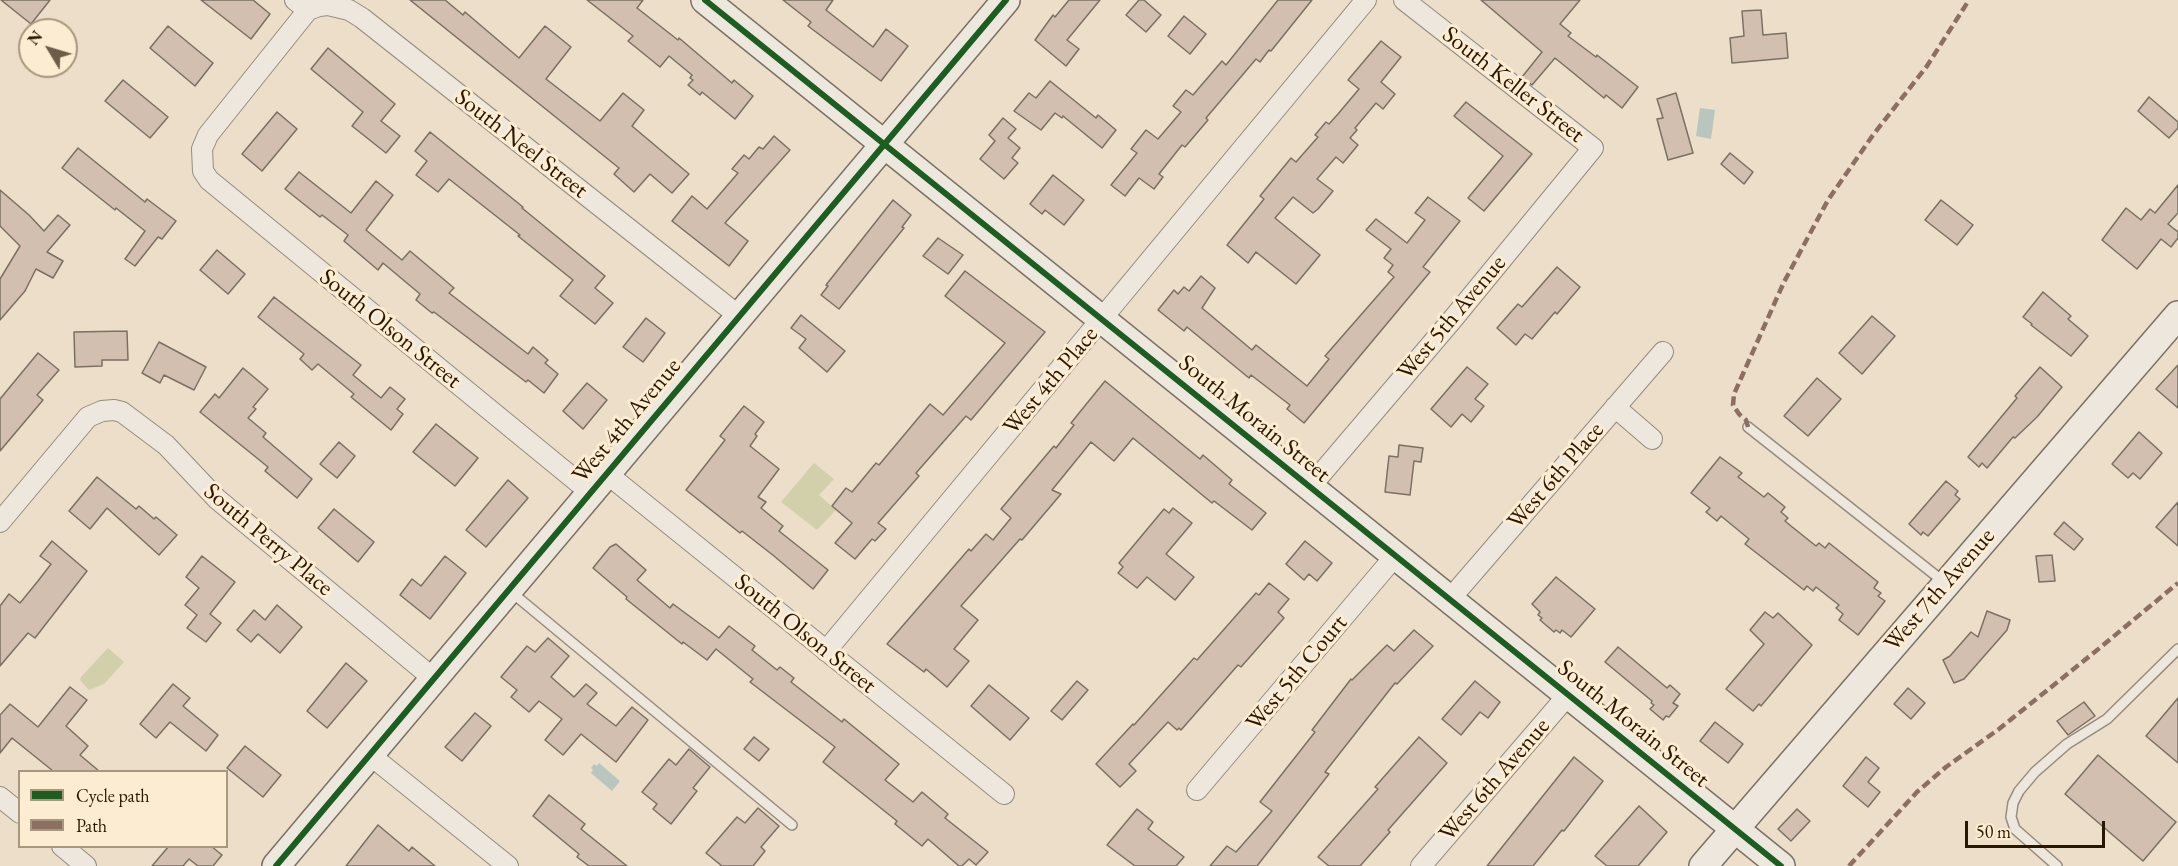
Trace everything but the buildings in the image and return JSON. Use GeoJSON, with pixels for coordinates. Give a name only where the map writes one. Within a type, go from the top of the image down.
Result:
{"type":"FeatureCollection","features":[{"type":"Feature","properties":{"kind":"street","name":"South Morain Street"},"geometry":{"type":"LineString","coordinates":[[705,0],[1781,866]]}},
{"type":"Feature","properties":{"kind":"street","name":"West 4th Avenue"},"geometry":{"type":"LineString","coordinates":[[281,864],[598,483],[1006,0]]}},
{"type":"Feature","properties":{"kind":"street","name":"West 4th Place"},"geometry":{"type":"LineString","coordinates":[[826,651],[1366,0]]}},
{"type":"Feature","properties":{"kind":"street","name":"South Keller Street"},"geometry":{"type":"LineString","coordinates":[[1404,0],[1593,148]]}},
{"type":"Feature","properties":{"kind":"street","name":"South Olson Street"},"geometry":{"type":"LineString","coordinates":[[301,5],[208,135],[202,149],[201,159],[203,171],[208,180],[598,483],[826,651],[1004,794]]}},
{"type":"Feature","properties":{"kind":"street","name":"South Neel Street"},"geometry":{"type":"LineString","coordinates":[[301,5],[328,5],[349,10],[362,18],[739,316]]}},
{"type":"Feature","properties":{"kind":"street","name":"West 5th Avenue"},"geometry":{"type":"LineString","coordinates":[[1310,487],[1452,320],[1593,148]]}},
{"type":"Feature","properties":{"kind":"street","name":"West 7th Avenue"},"geometry":{"type":"LineString","coordinates":[[1703,866],[2178,315]]}},
{"type":"Feature","properties":{"kind":"street","name":"West 6th Place"},"geometry":{"type":"LineString","coordinates":[[1450,599],[1663,352]]}},
{"type":"Feature","properties":{"kind":"street"},"geometry":{"type":"LineString","coordinates":[[1615,408],[1652,439]]}},
{"type":"Feature","properties":{"kind":"street","name":"South Perry Place"},"geometry":{"type":"LineString","coordinates":[[0,522],[88,417],[102,411],[122,412],[166,445],[217,499],[434,679]]}},
{"type":"Feature","properties":{"kind":"street","name":"West 5th Court"},"geometry":{"type":"LineString","coordinates":[[1197,790],[1396,555]]}},
{"type":"Feature","properties":{"kind":"street","name":"West 6th Avenue"},"geometry":{"type":"LineString","coordinates":[[1421,866],[1568,694]]}},
{"type":"Feature","properties":{"kind":"street"},"geometry":{"type":"LineString","coordinates":[[370,755],[508,866]]}},
{"type":"Feature","properties":{"kind":"street"},"geometry":{"type":"LineString","coordinates":[[0,797],[18,811]]}},
{"type":"Feature","properties":{"kind":"street"},"geometry":{"type":"LineString","coordinates":[[64,848],[86,866]]}},
{"type":"Feature","properties":{"kind":"lane"},"geometry":{"type":"LineString","coordinates":[[1748,427],[1946,584]]}},
{"type":"Feature","properties":{"kind":"lane"},"geometry":{"type":"LineString","coordinates":[[509,590],[792,825]]}},
{"type":"Feature","properties":{"kind":"lane"},"geometry":{"type":"LineString","coordinates":[[2057,866],[2015,829],[2011,817],[2013,803],[2019,791],[2035,772],[2067,744],[2107,719],[2178,649]]}},
{"type":"Feature","properties":{"kind":"shaded area"},"geometry":{"type":"Polygon","coordinates":[[[1700,108],[1715,110],[1711,139],[1696,136],[1700,108]]]}},
{"type":"Feature","properties":{"kind":"shaded area"},"geometry":{"type":"Polygon","coordinates":[[[814,463],[834,479],[819,495],[836,510],[817,530],[781,502],[814,463]]]}},
{"type":"Feature","properties":{"kind":"shaded area"},"geometry":{"type":"Polygon","coordinates":[[[108,648],[124,662],[104,684],[89,690],[80,680],[81,677],[108,648]]]}},
{"type":"Feature","properties":{"kind":"shaded area"},"geometry":{"type":"Polygon","coordinates":[[[599,763],[620,781],[612,791],[591,773],[594,764],[597,766],[599,763]]]}},
{"type":"Feature","properties":{"kind":"marked path"},"geometry":{"type":"LineString","coordinates":[[1748,427],[1746,420],[1733,405],[1734,394],[1784,282],[1828,200],[1873,135],[1927,66],[1969,0]]}},
{"type":"Feature","properties":{"kind":"marked path"},"geometry":{"type":"LineString","coordinates":[[1849,866],[1917,792],[1946,767],[1999,729],[2178,583]]}},
{"type":"Feature","properties":{"kind":"cycle path"},"geometry":{"type":"LineString","coordinates":[[705,0],[1781,866]]}},
{"type":"Feature","properties":{"kind":"cycle path"},"geometry":{"type":"LineString","coordinates":[[276,866],[1006,0]]}}]}
